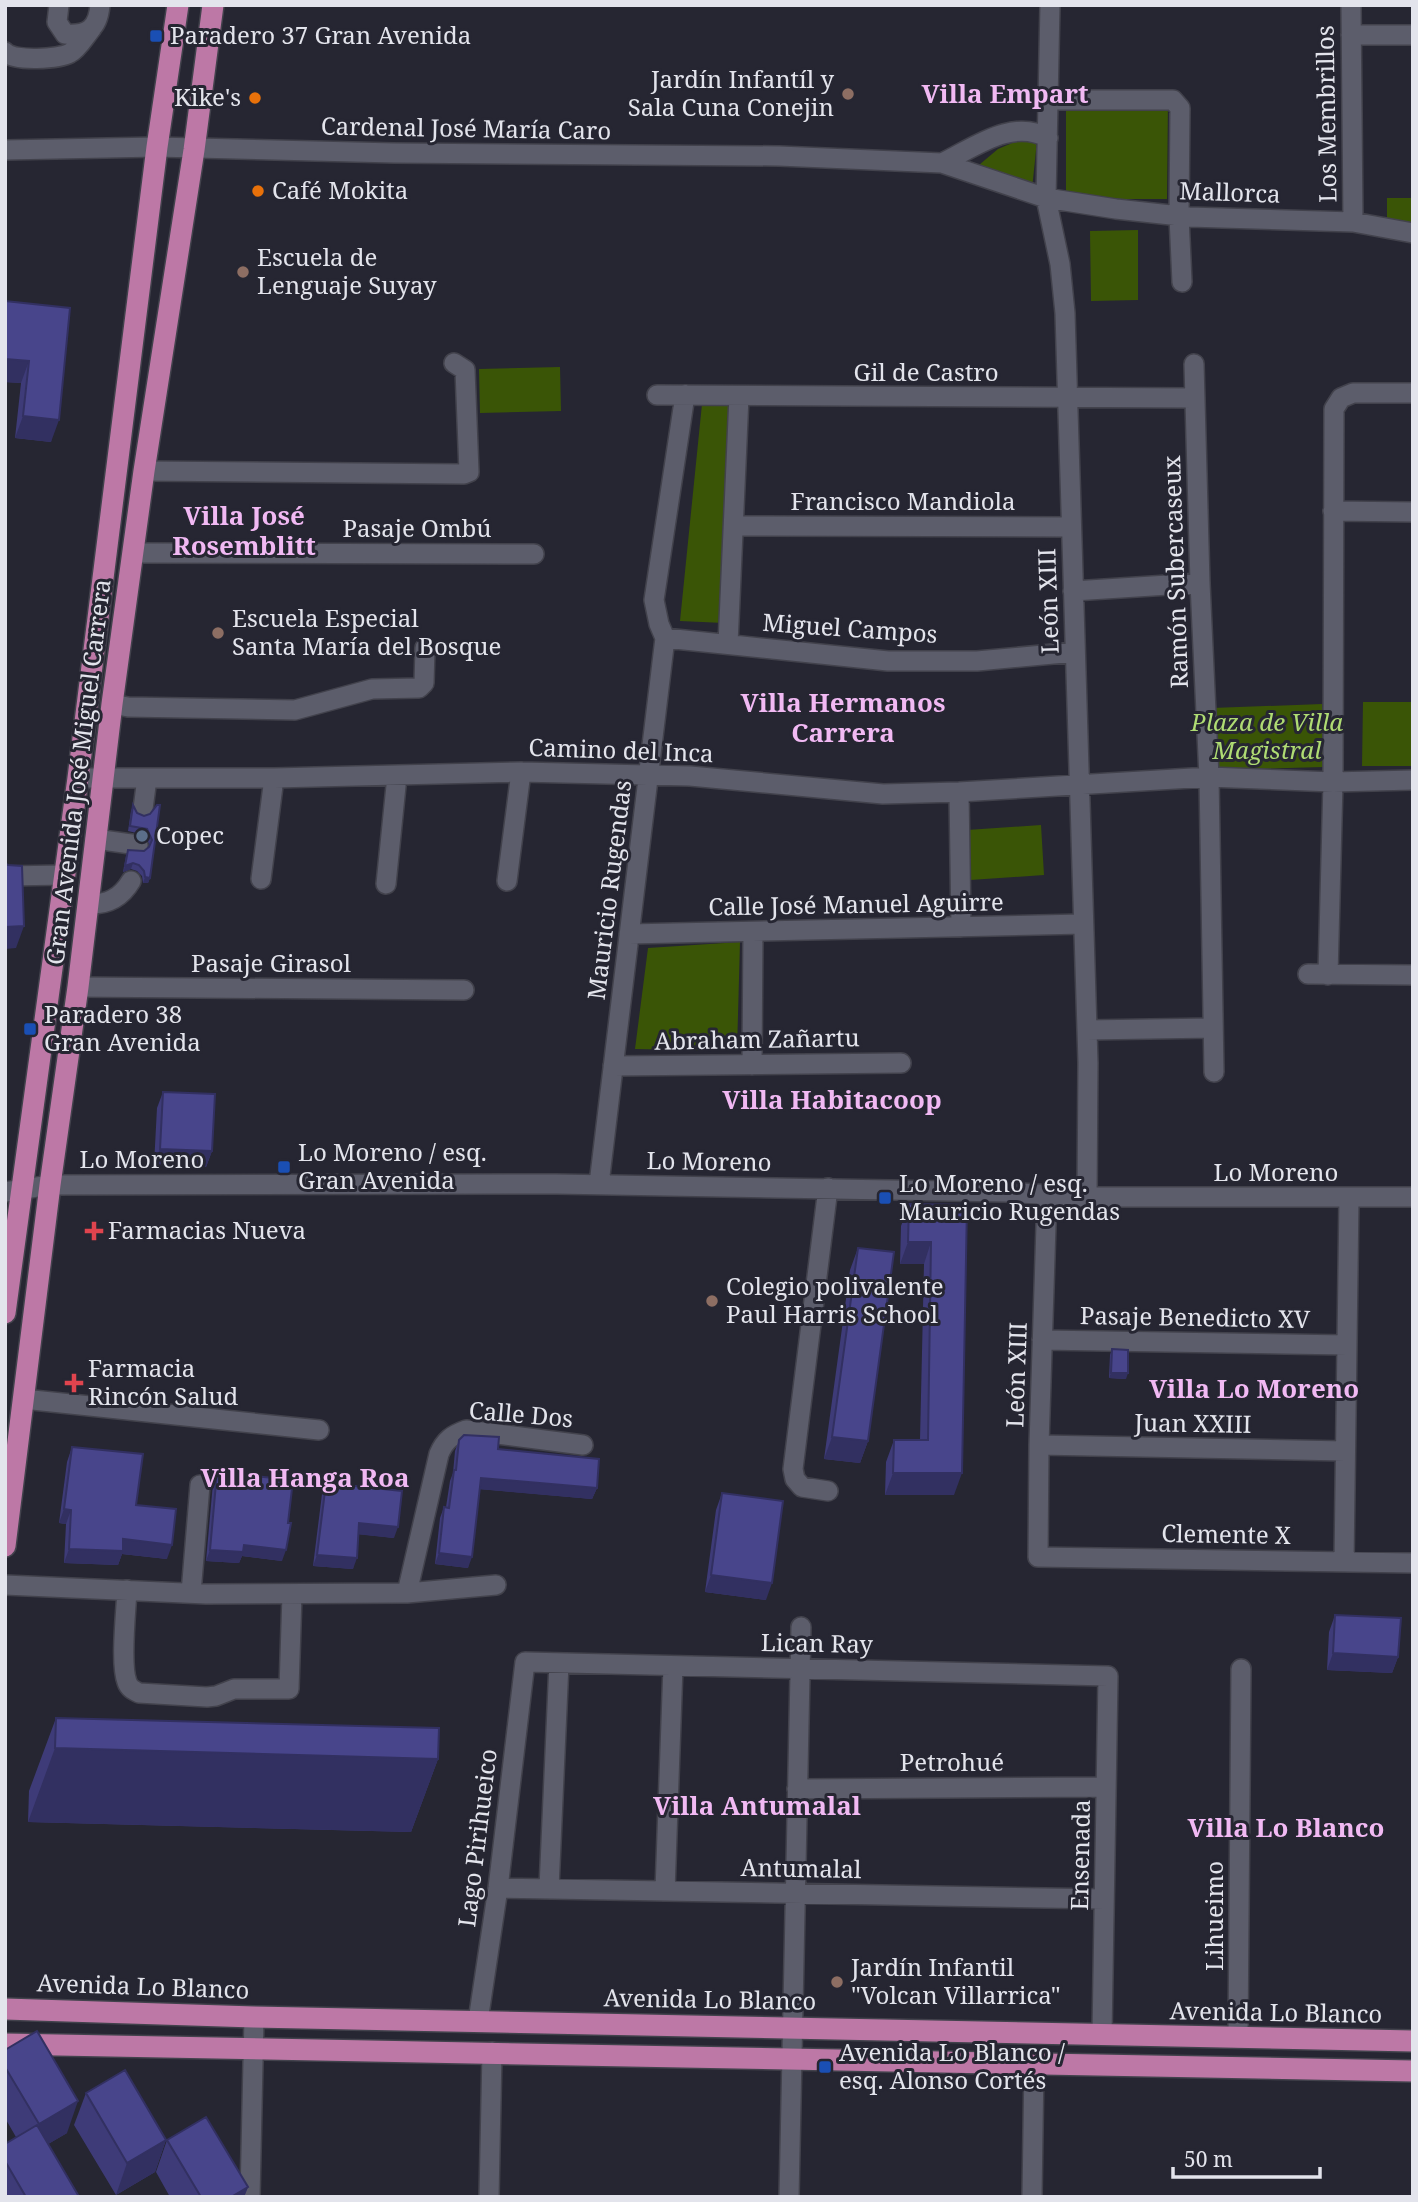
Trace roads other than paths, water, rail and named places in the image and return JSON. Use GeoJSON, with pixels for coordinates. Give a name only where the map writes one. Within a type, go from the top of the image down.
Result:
{"type":"FeatureCollection","features":[{"type":"Feature","properties":{"kind":"main road","name":"Gran Avenida José Miguel Carrera"},"geometry":{"type":"LineString","coordinates":[[5,1314],[13,1191],[65,875],[157,147],[178,5]]}},
{"type":"Feature","properties":{"kind":"main road","name":"Gran Avenida José Miguel Carrera"},"geometry":{"type":"LineString","coordinates":[[5,1546],[112,704],[213,5]]}},
{"type":"Feature","properties":{"kind":"main road","name":"Avenida Lo Blanco"},"geometry":{"type":"LineString","coordinates":[[5,2009],[254,2017],[1413,2041]]}},
{"type":"Feature","properties":{"kind":"main road"},"geometry":{"type":"LineString","coordinates":[[5,2044],[1413,2071]]}},
{"type":"Feature","properties":{"kind":"street"},"geometry":{"type":"LineString","coordinates":[[59,5],[57,22],[65,34],[81,35],[92,28]]}},
{"type":"Feature","properties":{"kind":"street"},"geometry":{"type":"LineString","coordinates":[[5,52],[9,57],[31,60],[70,53],[99,17],[100,5]]}},
{"type":"Feature","properties":{"kind":"street","name":"León XIII"},"geometry":{"type":"LineString","coordinates":[[1050,5],[1046,198],[1063,288],[1087,1030],[1087,1197]]}},
{"type":"Feature","properties":{"kind":"street","name":"Los Membrillos"},"geometry":{"type":"LineString","coordinates":[[1350,5],[1353,222]]}},
{"type":"Feature","properties":{"kind":"street"},"geometry":{"type":"LineString","coordinates":[[1351,35],[1413,35]]}},
{"type":"Feature","properties":{"kind":"street"},"geometry":{"type":"LineString","coordinates":[[1046,100],[1176,101],[1180,108],[1182,282]]}},
{"type":"Feature","properties":{"kind":"street","name":"Cardenal José María Caro"},"geometry":{"type":"LineString","coordinates":[[942,163],[996,136],[1013,131],[1036,132],[1048,138]]}},
{"type":"Feature","properties":{"kind":"street","name":"Cardenal José María Caro"},"geometry":{"type":"LineString","coordinates":[[5,150],[157,147],[194,150],[779,156],[942,163],[1046,198]]}},
{"type":"Feature","properties":{"kind":"street","name":"Mallorca"},"geometry":{"type":"LineString","coordinates":[[1046,198],[1180,217],[1353,222],[1413,233]]}},
{"type":"Feature","properties":{"kind":"street"},"geometry":{"type":"LineString","coordinates":[[144,471],[464,474],[469,472],[465,370],[454,363]]}},
{"type":"Feature","properties":{"kind":"street","name":"Ramón Subercaseux"},"geometry":{"type":"LineString","coordinates":[[1194,364],[1209,777],[1214,1072]]}},
{"type":"Feature","properties":{"kind":"street"},"geometry":{"type":"LineString","coordinates":[[1328,975],[1334,409],[1341,398],[1353,393],[1413,393]]}},
{"type":"Feature","properties":{"kind":"street","name":"Gil de Castro"},"geometry":{"type":"LineString","coordinates":[[657,395],[1195,398]]}},
{"type":"Feature","properties":{"kind":"street","name":"Mauricio Rugendas"},"geometry":{"type":"LineString","coordinates":[[599,1184],[650,775],[664,638],[654,600],[685,395]]}},
{"type":"Feature","properties":{"kind":"street"},"geometry":{"type":"LineString","coordinates":[[728,644],[739,396]]}},
{"type":"Feature","properties":{"kind":"street"},"geometry":{"type":"LineString","coordinates":[[1333,511],[1413,512]]}},
{"type":"Feature","properties":{"kind":"street","name":"Francisco Mandiola"},"geometry":{"type":"LineString","coordinates":[[734,526],[1071,527]]}},
{"type":"Feature","properties":{"kind":"street","name":"Pasaje Ombú"},"geometry":{"type":"LineString","coordinates":[[133,553],[534,554]]}},
{"type":"Feature","properties":{"kind":"street"},"geometry":{"type":"LineString","coordinates":[[1073,591],[1200,583]]}},
{"type":"Feature","properties":{"kind":"street","name":"Miguel Campos"},"geometry":{"type":"LineString","coordinates":[[664,638],[888,661],[977,661],[1075,652]]}},
{"type":"Feature","properties":{"kind":"street"},"geometry":{"type":"LineString","coordinates":[[112,704],[128,707],[295,710],[372,689],[419,688],[424,683],[425,649]]}},
{"type":"Feature","properties":{"kind":"street"},"geometry":{"type":"LineString","coordinates":[[508,881],[521,772]]}},
{"type":"Feature","properties":{"kind":"street","name":"Camino del Inca"},"geometry":{"type":"LineString","coordinates":[[78,778],[274,778],[521,772],[730,779],[872,794],[959,792],[1209,777],[1332,782],[1413,780]]}},
{"type":"Feature","properties":{"kind":"street"},"geometry":{"type":"LineString","coordinates":[[386,884],[397,776]]}},
{"type":"Feature","properties":{"kind":"street"},"geometry":{"type":"LineString","coordinates":[[143,809],[147,778]]}},
{"type":"Feature","properties":{"kind":"street"},"geometry":{"type":"LineString","coordinates":[[261,879],[274,778]]}},
{"type":"Feature","properties":{"kind":"street"},"geometry":{"type":"LineString","coordinates":[[959,792],[961,926]]}},
{"type":"Feature","properties":{"kind":"street"},"geometry":{"type":"LineString","coordinates":[[95,839],[137,844]]}},
{"type":"Feature","properties":{"kind":"street"},"geometry":{"type":"LineString","coordinates":[[5,876],[65,875]]}},
{"type":"Feature","properties":{"kind":"street"},"geometry":{"type":"LineString","coordinates":[[88,904],[113,900],[131,881]]}},
{"type":"Feature","properties":{"kind":"street","name":"Calle José Manuel Aguirre"},"geometry":{"type":"LineString","coordinates":[[629,934],[1083,924]]}},
{"type":"Feature","properties":{"kind":"street"},"geometry":{"type":"LineString","coordinates":[[752,1065],[753,932]]}},
{"type":"Feature","properties":{"kind":"street"},"geometry":{"type":"LineString","coordinates":[[1308,975],[1413,975]]}},
{"type":"Feature","properties":{"kind":"street","name":"Pasaje Girasol"},"geometry":{"type":"LineString","coordinates":[[78,987],[464,990]]}},
{"type":"Feature","properties":{"kind":"street"},"geometry":{"type":"LineString","coordinates":[[1087,1030],[1213,1028]]}},
{"type":"Feature","properties":{"kind":"street","name":"Abraham Zañartu"},"geometry":{"type":"LineString","coordinates":[[613,1066],[901,1063]]}},
{"type":"Feature","properties":{"kind":"street","name":"Lo Moreno"},"geometry":{"type":"LineString","coordinates":[[13,1191],[50,1185],[599,1184],[1087,1197],[1413,1197]]}},
{"type":"Feature","properties":{"kind":"street"},"geometry":{"type":"LineString","coordinates":[[828,1188],[793,1469],[795,1479],[802,1487],[828,1492]]}},
{"type":"Feature","properties":{"kind":"street","name":"León XIII"},"geometry":{"type":"LineString","coordinates":[[1038,1557],[1047,1194]]}},
{"type":"Feature","properties":{"kind":"street"},"geometry":{"type":"LineString","coordinates":[[1344,1562],[1349,1197]]}},
{"type":"Feature","properties":{"kind":"street","name":"Pasaje Benedicto XV"},"geometry":{"type":"LineString","coordinates":[[1042,1340],[1347,1345]]}},
{"type":"Feature","properties":{"kind":"street"},"geometry":{"type":"LineString","coordinates":[[23,1399],[319,1430]]}},
{"type":"Feature","properties":{"kind":"street","name":"Calle Dos"},"geometry":{"type":"LineString","coordinates":[[407,1592],[439,1454],[444,1443],[454,1434],[466,1430],[583,1445]]}},
{"type":"Feature","properties":{"kind":"street","name":"Juan XXIII"},"geometry":{"type":"LineString","coordinates":[[1039,1445],[1345,1451]]}},
{"type":"Feature","properties":{"kind":"street"},"geometry":{"type":"LineString","coordinates":[[191,1594],[200,1485]]}},
{"type":"Feature","properties":{"kind":"street","name":"Clemente X"},"geometry":{"type":"LineString","coordinates":[[1038,1557],[1413,1563]]}},
{"type":"Feature","properties":{"kind":"street"},"geometry":{"type":"LineString","coordinates":[[5,1585],[191,1594],[292,1594],[407,1592],[496,1585]]}},
{"type":"Feature","properties":{"kind":"street"},"geometry":{"type":"LineString","coordinates":[[127,1590],[125,1667],[130,1688],[139,1693],[207,1697],[233,1689],[289,1689],[292,1594]]}},
{"type":"Feature","properties":{"kind":"street"},"geometry":{"type":"LineString","coordinates":[[789,2197],[801,1627]]}},
{"type":"Feature","properties":{"kind":"street","name":"Lican Ray"},"geometry":{"type":"LineString","coordinates":[[525,1662],[1108,1676]]}},
{"type":"Feature","properties":{"kind":"street","name":"Lago Pirihueico"},"geometry":{"type":"LineString","coordinates":[[478,2021],[498,1888],[525,1662]]}},
{"type":"Feature","properties":{"kind":"street"},"geometry":{"type":"LineString","coordinates":[[549,1888],[559,1663]]}},
{"type":"Feature","properties":{"kind":"street"},"geometry":{"type":"LineString","coordinates":[[665,1891],[673,1666]]}},
{"type":"Feature","properties":{"kind":"street","name":"Lihueimo"},"geometry":{"type":"LineString","coordinates":[[1238,2038],[1241,1668]]}},
{"type":"Feature","properties":{"kind":"street","name":"Ensenada"},"geometry":{"type":"LineString","coordinates":[[1102,2035],[1108,1676]]}},
{"type":"Feature","properties":{"kind":"street","name":"Petrohué"},"geometry":{"type":"LineString","coordinates":[[797,1789],[1106,1787]]}},
{"type":"Feature","properties":{"kind":"street","name":"Antumalal"},"geometry":{"type":"LineString","coordinates":[[498,1888],[1104,1899]]}},
{"type":"Feature","properties":{"kind":"street"},"geometry":{"type":"LineString","coordinates":[[250,2197],[254,2017]]}},
{"type":"Feature","properties":{"kind":"street"},"geometry":{"type":"LineString","coordinates":[[489,2197],[492,2052]]}},
{"type":"Feature","properties":{"kind":"street"},"geometry":{"type":"LineString","coordinates":[[1032,2197],[1034,2063]]}},
{"type":"Feature","properties":{"kind":"place","name":"Paradero 37 Gran Avenida"},"geometry":{"type":"Point","coordinates":[156,36]}},
{"type":"Feature","properties":{"kind":"place","name":"Jardín Infantíl y Sala Cuna Conejin"},"geometry":{"type":"Point","coordinates":[848,94]}},
{"type":"Feature","properties":{"kind":"place","name":"Kike's"},"geometry":{"type":"Point","coordinates":[255,98]}},
{"type":"Feature","properties":{"kind":"place","name":"Café Mokita"},"geometry":{"type":"Point","coordinates":[258,191]}},
{"type":"Feature","properties":{"kind":"place","name":"Escuela de Lenguaje Suyay"},"geometry":{"type":"Point","coordinates":[243,272]}},
{"type":"Feature","properties":{"kind":"place","name":"Escuela Especial Santa María del Bosque"},"geometry":{"type":"Point","coordinates":[218,633]}},
{"type":"Feature","properties":{"kind":"place","name":"Copec"},"geometry":{"type":"Point","coordinates":[142,836]}},
{"type":"Feature","properties":{"kind":"place","name":"Paradero 38 Gran Avenida"},"geometry":{"type":"Point","coordinates":[30,1029]}},
{"type":"Feature","properties":{"kind":"place","name":"Lo Moreno / esq. Gran Avenida"},"geometry":{"type":"Point","coordinates":[284,1167]}},
{"type":"Feature","properties":{"kind":"place","name":"Lo Moreno / esq. Mauricio Rugendas"},"geometry":{"type":"Point","coordinates":[885,1198]}},
{"type":"Feature","properties":{"kind":"place","name":"Farmacias Nueva"},"geometry":{"type":"Point","coordinates":[94,1231]}},
{"type":"Feature","properties":{"kind":"place","name":"Colegio polivalente Paul Harris School"},"geometry":{"type":"Point","coordinates":[712,1301]}},
{"type":"Feature","properties":{"kind":"place","name":"Farmacia Rincón Salud"},"geometry":{"type":"Point","coordinates":[74,1383]}},
{"type":"Feature","properties":{"kind":"place","name":"Jardín Infantil \"Volcan Villarrica\""},"geometry":{"type":"Point","coordinates":[837,1982]}},
{"type":"Feature","properties":{"kind":"place","name":"Avenida Lo Blanco / esq. Alonso Cortés"},"geometry":{"type":"Point","coordinates":[825,2067]}},
{"type":"Feature","properties":{"kind":"district","name":"Villa Empart"},"geometry":{"type":"Point","coordinates":[1005,94]}},
{"type":"Feature","properties":{"kind":"district","name":"Villa José Rosemblitt"},"geometry":{"type":"Point","coordinates":[244,531]}},
{"type":"Feature","properties":{"kind":"district","name":"Villa Hermanos Carrera"},"geometry":{"type":"Point","coordinates":[843,718]}},
{"type":"Feature","properties":{"kind":"district","name":"Villa Habitacoop"},"geometry":{"type":"Point","coordinates":[832,1100]}},
{"type":"Feature","properties":{"kind":"district","name":"Villa Lo Moreno"},"geometry":{"type":"Point","coordinates":[1254,1389]}},
{"type":"Feature","properties":{"kind":"district","name":"Villa Hanga Roa"},"geometry":{"type":"Point","coordinates":[305,1478]}},
{"type":"Feature","properties":{"kind":"district","name":"Villa Antumalal"},"geometry":{"type":"Point","coordinates":[757,1806]}},
{"type":"Feature","properties":{"kind":"district","name":"Villa Lo Blanco"},"geometry":{"type":"Point","coordinates":[1286,1828]}},
{"type":"Feature","properties":{"kind":"park label","name":"Plaza de Villa Magistral"},"geometry":{"type":"Point","coordinates":[1267,737]}}]}
